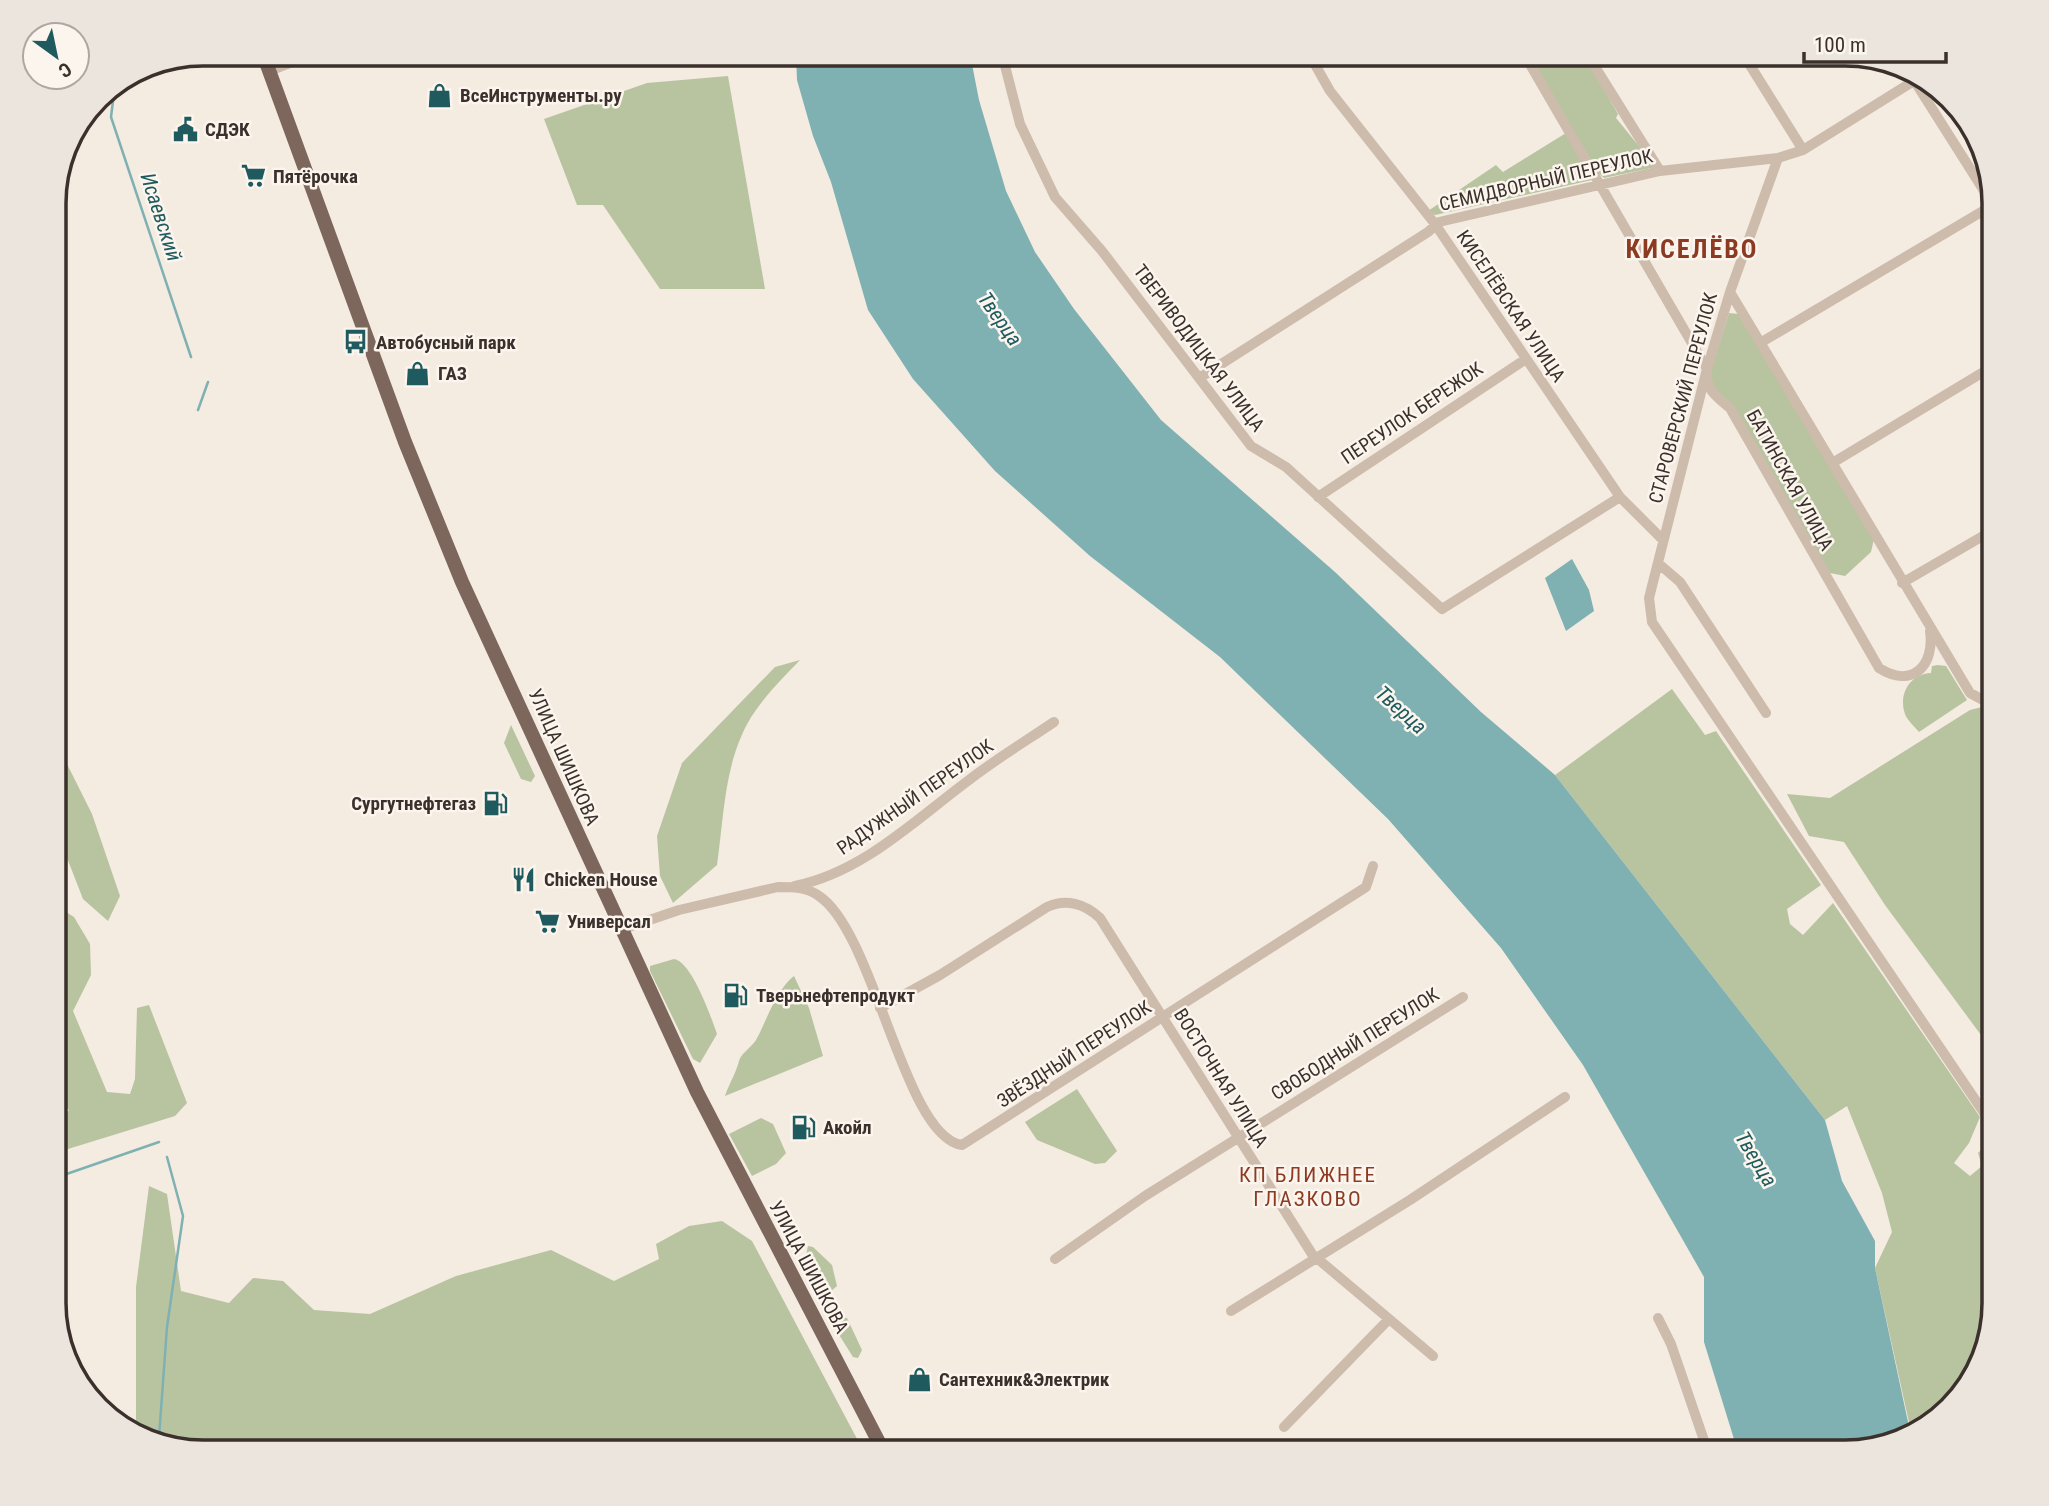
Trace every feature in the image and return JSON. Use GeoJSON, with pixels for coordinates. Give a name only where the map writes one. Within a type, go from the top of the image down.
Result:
{"type":"FeatureCollection","features":[{"type":"Feature","properties":{"kind":"main road","name":"УЛИЦА ШИШКОВА"},"geometry":{"type":"LineString","coordinates":[[268,67],[413,464],[462,582],[620,930],[716,1131],[877,1439]]}},
{"type":"Feature","properties":{"kind":"street","name":"КИСЕЛЁВСКАЯ УЛИЦА"},"geometry":{"type":"LineString","coordinates":[[1316,66],[1330,92],[1434,225],[1620,497],[1663,540]]}},
{"type":"Feature","properties":{"kind":"street","name":"БАТИНСКАЯ УЛИЦА"},"geometry":{"type":"LineString","coordinates":[[1531,66],[1707,369],[1706,381],[1710,391],[1730,408],[1879,668],[1896,676],[1915,673],[1923,667],[1932,651],[1930,631]]}},
{"type":"Feature","properties":{"kind":"street"},"geometry":{"type":"LineString","coordinates":[[1595,66],[1660,170]]}},
{"type":"Feature","properties":{"kind":"street"},"geometry":{"type":"LineString","coordinates":[[1751,66],[1803,150]]}},
{"type":"Feature","properties":{"kind":"street"},"geometry":{"type":"LineString","coordinates":[[269,71],[279,67]]}},
{"type":"Feature","properties":{"kind":"street","name":"ТВЕРИВОДИЦКАЯ УЛИЦА"},"geometry":{"type":"LineString","coordinates":[[1005,67],[1020,124],[1055,197],[1200,377],[1251,446],[1286,467],[1442,609],[1620,497]]}},
{"type":"Feature","properties":{"kind":"street"},"geometry":{"type":"LineString","coordinates":[[1778,158],[1803,150],[1909,82]]}},
{"type":"Feature","properties":{"kind":"street"},"geometry":{"type":"LineString","coordinates":[[1921,89],[1981,185]]}},
{"type":"Feature","properties":{"kind":"street","name":"СЕМИДВОРНЫЙ ПЕРЕУЛОК"},"geometry":{"type":"LineString","coordinates":[[1200,377],[1428,233],[1434,225],[1660,170],[1778,158]]}},
{"type":"Feature","properties":{"kind":"street","name":"СТАРОВЕРСКИЙ ПЕРЕУЛОК"},"geometry":{"type":"LineString","coordinates":[[1778,158],[1730,292],[1707,369],[1649,598],[1652,622],[1982,1110]]}},
{"type":"Feature","properties":{"kind":"street"},"geometry":{"type":"LineString","coordinates":[[1760,343],[1982,213]]}},
{"type":"Feature","properties":{"kind":"street"},"geometry":{"type":"LineString","coordinates":[[1730,292],[1834,462],[1930,631],[1970,694],[1982,700]]}},
{"type":"Feature","properties":{"kind":"street","name":"ПЕРЕУЛОК БЕРЕЖОК"},"geometry":{"type":"LineString","coordinates":[[1318,497],[1526,359]]}},
{"type":"Feature","properties":{"kind":"street"},"geometry":{"type":"LineString","coordinates":[[1834,462],[1982,373]]}},
{"type":"Feature","properties":{"kind":"street"},"geometry":{"type":"LineString","coordinates":[[1902,583],[1982,536]]}},
{"type":"Feature","properties":{"kind":"street"},"geometry":{"type":"LineString","coordinates":[[1659,564],[1680,582],[1766,713]]}},
{"type":"Feature","properties":{"kind":"street","name":"РАДУЖНЫЙ ПЕРЕУЛОК"},"geometry":{"type":"LineString","coordinates":[[620,930],[731,896],[822,880],[864,858],[972,778],[1054,722]]}},
{"type":"Feature","properties":{"kind":"street","name":"ЗВЁЗДНЫЙ ПЕРЕУЛОК"},"geometry":{"type":"LineString","coordinates":[[880,1008],[916,1093],[940,1134],[957,1144],[967,1143],[1366,887],[1373,866]]}},
{"type":"Feature","properties":{"kind":"street"},"geometry":{"type":"LineString","coordinates":[[791,887],[820,896],[834,910],[855,947],[880,1008]]}},
{"type":"Feature","properties":{"kind":"street","name":"ВОСТОЧНАЯ УЛИЦА"},"geometry":{"type":"LineString","coordinates":[[880,1008],[940,975],[1047,906],[1062,902],[1088,909],[1100,918],[1315,1258],[1433,1356]]}},
{"type":"Feature","properties":{"kind":"street","name":"СВОБОДНЫЙ ПЕРЕУЛОК"},"geometry":{"type":"LineString","coordinates":[[1055,1259],[1237,1138],[1463,997]]}},
{"type":"Feature","properties":{"kind":"street"},"geometry":{"type":"LineString","coordinates":[[1231,1311],[1410,1200],[1565,1097]]}},
{"type":"Feature","properties":{"kind":"street"},"geometry":{"type":"LineString","coordinates":[[1658,1318],[1671,1344],[1704,1439]]}},
{"type":"Feature","properties":{"kind":"street"},"geometry":{"type":"LineString","coordinates":[[1284,1427],[1389,1319]]}},
{"type":"Feature","properties":{"kind":"green space"},"geometry":{"type":"Polygon","coordinates":[[[1534,66],[1590,66],[1618,114],[1616,118],[1656,167],[1604,178],[1597,172],[1534,66]]]}},
{"type":"Feature","properties":{"kind":"green space"},"geometry":{"type":"Polygon","coordinates":[[[728,76],[765,289],[660,289],[603,205],[577,205],[544,119],[647,83],[728,76]]]}},
{"type":"Feature","properties":{"kind":"green space"},"geometry":{"type":"Polygon","coordinates":[[[1566,133],[1592,180],[1435,215],[1428,211],[1496,165],[1503,172],[1566,133]]]}},
{"type":"Feature","properties":{"kind":"green space"},"geometry":{"type":"Polygon","coordinates":[[[1729,313],[1738,314],[1874,539],[1871,552],[1845,576],[1830,573],[1713,388],[1709,377],[1729,313]]]}},
{"type":"Feature","properties":{"kind":"green space"},"geometry":{"type":"Polygon","coordinates":[[[800,660],[759,706],[741,737],[728,784],[717,865],[673,903],[660,876],[657,836],[682,763],[775,667],[800,660]]]}},
{"type":"Feature","properties":{"kind":"green space"},"geometry":{"type":"Polygon","coordinates":[[[1932,666],[1946,666],[1967,700],[1919,732],[1905,714],[1903,699],[1912,681],[1931,673],[1932,666]]]}},
{"type":"Feature","properties":{"kind":"green space"},"geometry":{"type":"Polygon","coordinates":[[[1672,689],[1705,735],[1716,731],[1821,885],[1787,909],[1790,924],[1803,935],[1833,903],[1980,1117],[1969,1143],[1954,1163],[1970,1176],[1982,1166],[1982,1302],[1978,1338],[1964,1371],[1954,1386],[1929,1411],[1914,1421],[1909,1423],[1875,1268],[1892,1232],[1882,1193],[1847,1106],[1825,1120],[1555,775],[1672,689]]]}},
{"type":"Feature","properties":{"kind":"green space"},"geometry":{"type":"Polygon","coordinates":[[[1982,707],[1982,1036],[1885,905],[1844,842],[1809,836],[1787,794],[1830,798],[1970,710],[1982,707]]]}},
{"type":"Feature","properties":{"kind":"green space"},"geometry":{"type":"Polygon","coordinates":[[[511,725],[535,776],[531,782],[521,779],[504,743],[511,725]]]}},
{"type":"Feature","properties":{"kind":"green space"},"geometry":{"type":"Polygon","coordinates":[[[67,764],[92,814],[120,896],[108,921],[83,899],[67,858],[67,764]]]}},
{"type":"Feature","properties":{"kind":"green space"},"geometry":{"type":"Polygon","coordinates":[[[67,913],[74,917],[90,944],[91,975],[73,1011],[107,1092],[130,1094],[135,1079],[137,1008],[149,1005],[187,1103],[175,1116],[67,1149],[67,913]]]}},
{"type":"Feature","properties":{"kind":"green space"},"geometry":{"type":"Polygon","coordinates":[[[674,959],[681,962],[694,980],[717,1034],[700,1063],[693,1059],[650,971],[650,966],[674,959]]]}},
{"type":"Feature","properties":{"kind":"green space"},"geometry":{"type":"Polygon","coordinates":[[[794,976],[809,1008],[823,1056],[725,1096],[740,1058],[756,1040],[777,997],[794,976]]]}},
{"type":"Feature","properties":{"kind":"green space"},"geometry":{"type":"Polygon","coordinates":[[[1077,1089],[1117,1151],[1105,1163],[1095,1164],[1037,1140],[1025,1122],[1077,1089]]]}},
{"type":"Feature","properties":{"kind":"green space"},"geometry":{"type":"Polygon","coordinates":[[[761,1118],[773,1124],[786,1153],[776,1164],[752,1176],[729,1134],[761,1118]]]}},
{"type":"Feature","properties":{"kind":"green space"},"geometry":{"type":"Polygon","coordinates":[[[1982,1149],[1982,1166],[1978,1153],[1982,1149]]]}},
{"type":"Feature","properties":{"kind":"green space"},"geometry":{"type":"Polygon","coordinates":[[[149,1186],[167,1194],[181,1291],[229,1303],[253,1278],[283,1281],[314,1310],[370,1314],[456,1276],[551,1250],[614,1281],[659,1259],[656,1244],[689,1226],[722,1221],[752,1241],[857,1439],[177,1437],[136,1422],[136,1287],[149,1186]]]}},
{"type":"Feature","properties":{"kind":"green space"},"geometry":{"type":"Polygon","coordinates":[[[808,1246],[813,1247],[832,1265],[837,1286],[830,1292],[817,1286],[809,1275],[806,1260],[808,1246]]]}},
{"type":"Feature","properties":{"kind":"green space"},"geometry":{"type":"Polygon","coordinates":[[[833,1316],[847,1318],[862,1350],[858,1358],[853,1357],[831,1322],[833,1316]]]}},
{"type":"Feature","properties":{"kind":"water","name":"Тверца"},"geometry":{"type":"Polygon","coordinates":[[[796,67],[972,67],[979,100],[1006,191],[1035,252],[1074,309],[1161,420],[1335,572],[1481,712],[1555,775],[1825,1120],[1842,1181],[1875,1241],[1875,1268],[1908,1424],[1881,1435],[1863,1438],[1734,1439],[1704,1342],[1704,1277],[1583,1065],[1501,948],[1388,819],[1220,657],[1090,556],[995,471],[913,379],[868,310],[831,182],[813,136],[797,80],[796,67]]]}},
{"type":"Feature","properties":{"kind":"water"},"geometry":{"type":"Polygon","coordinates":[[[1572,559],[1589,590],[1594,611],[1566,631],[1545,578],[1572,559]]]}},
{"type":"Feature","properties":{"kind":"waterway","name":"Исаевский"},"geometry":{"type":"LineString","coordinates":[[113,101],[111,117],[191,357]]}},
{"type":"Feature","properties":{"kind":"waterway"},"geometry":{"type":"LineString","coordinates":[[1605,171],[1643,163]]}},
{"type":"Feature","properties":{"kind":"waterway","name":"Исаевский"},"geometry":{"type":"LineString","coordinates":[[198,410],[208,382]]}},
{"type":"Feature","properties":{"kind":"waterway"},"geometry":{"type":"LineString","coordinates":[[67,1174],[159,1142]]}},
{"type":"Feature","properties":{"kind":"waterway"},"geometry":{"type":"LineString","coordinates":[[159,1432],[167,1327],[183,1216],[167,1157]]}},
{"type":"Feature","properties":{"kind":"place","name":"ВсеИнструменты.ру"},"geometry":{"type":"Point","coordinates":[440,95]}},
{"type":"Feature","properties":{"kind":"place","name":"СДЭК"},"geometry":{"type":"Point","coordinates":[185,129]}},
{"type":"Feature","properties":{"kind":"place","name":"Пятёрочка"},"geometry":{"type":"Point","coordinates":[253,176]}},
{"type":"Feature","properties":{"kind":"place","name":"Автобусный парк"},"geometry":{"type":"Point","coordinates":[356,342]}},
{"type":"Feature","properties":{"kind":"place","name":"ГАЗ"},"geometry":{"type":"Point","coordinates":[418,373]}},
{"type":"Feature","properties":{"kind":"place","name":"Сургутнефтегаз"},"geometry":{"type":"Point","coordinates":[496,803]}},
{"type":"Feature","properties":{"kind":"place","name":"Chicken House"},"geometry":{"type":"Point","coordinates":[524,879]}},
{"type":"Feature","properties":{"kind":"place","name":"Универсал"},"geometry":{"type":"Point","coordinates":[547,921]}},
{"type":"Feature","properties":{"kind":"place","name":"Тверьнефтепродукт"},"geometry":{"type":"Point","coordinates":[736,995]}},
{"type":"Feature","properties":{"kind":"place","name":"Акойл"},"geometry":{"type":"Point","coordinates":[803,1127]}},
{"type":"Feature","properties":{"kind":"place","name":"Сантехник&Электрик"},"geometry":{"type":"Point","coordinates":[919,1379]}},
{"type":"Feature","properties":{"kind":"district","name":"КИСЕЛЁВО"},"geometry":{"type":"Point","coordinates":[1692,249]}},
{"type":"Feature","properties":{"kind":"district","name":"КП БЛИЖНЕЕ ГЛАЗКОВО"},"geometry":{"type":"Point","coordinates":[1308,1187]}}]}
